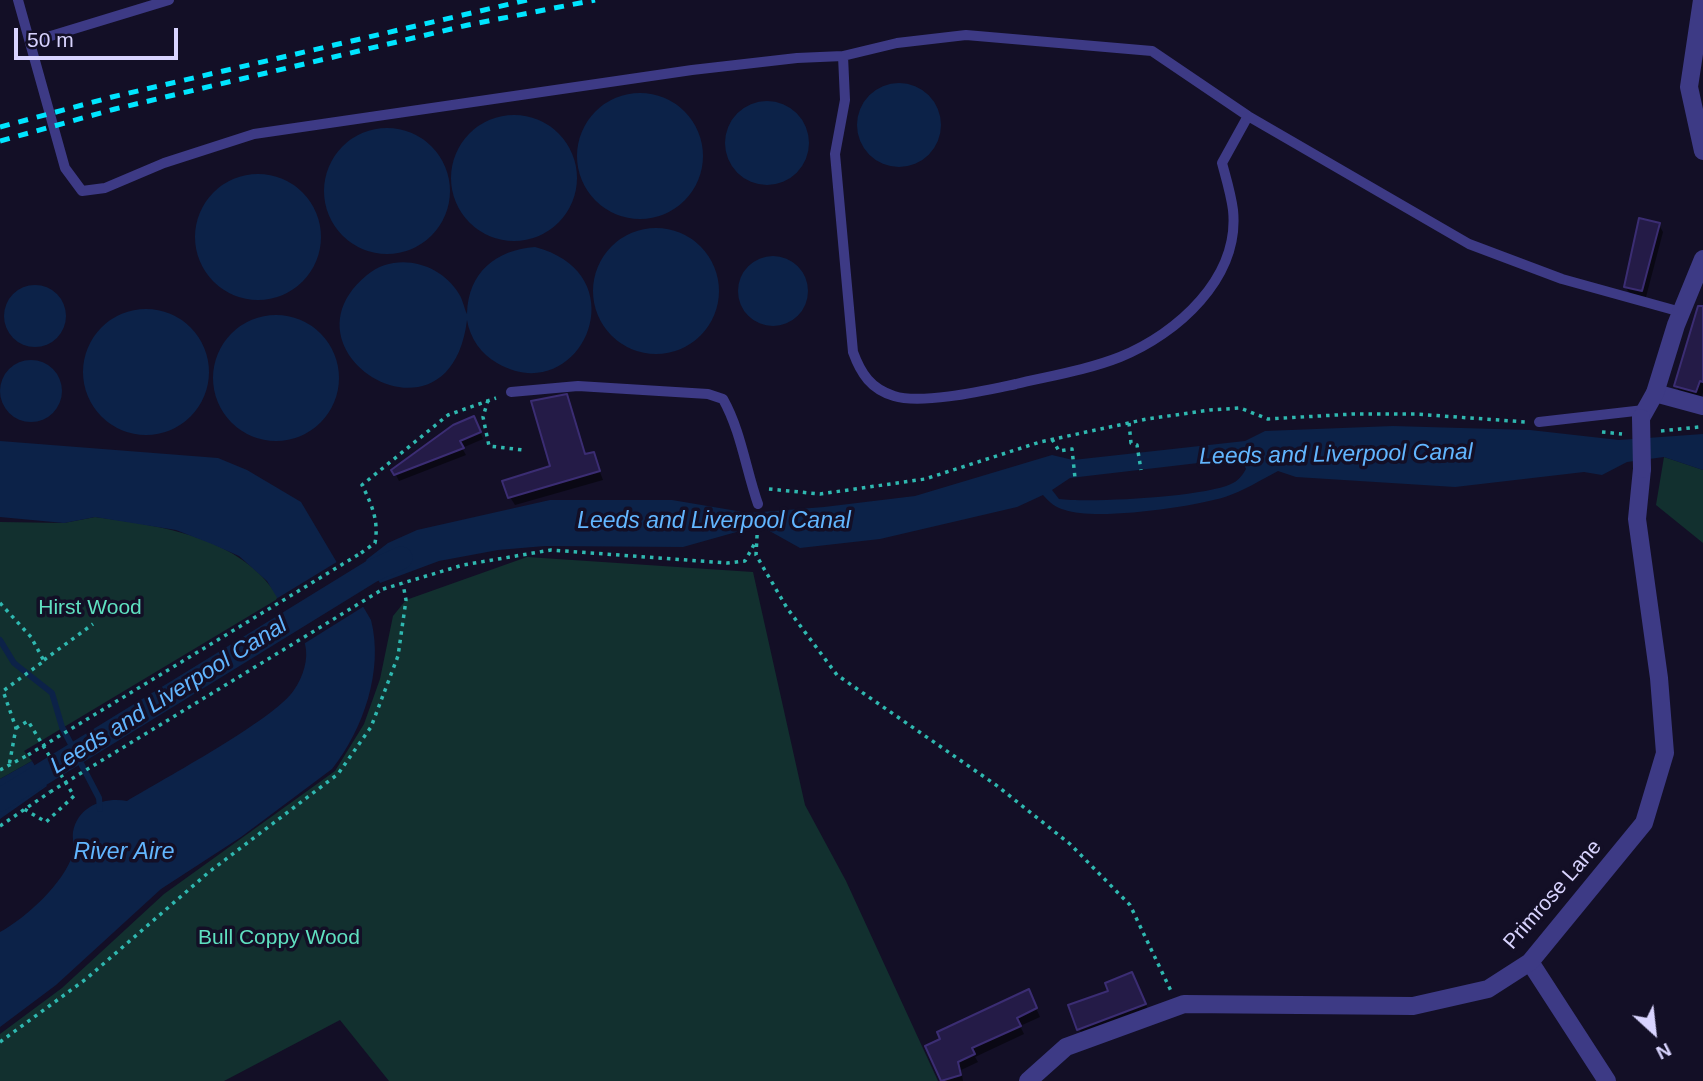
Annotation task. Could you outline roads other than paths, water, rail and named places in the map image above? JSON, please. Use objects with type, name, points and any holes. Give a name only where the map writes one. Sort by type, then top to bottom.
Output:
[{"type":"street","points":[[1702,0],[1689,87],[1703,151]]},
{"type":"street","points":[[1643,414],[1655,393],[1681,312],[1703,259]]},
{"type":"street","points":[[1655,393],[1703,406]]},
{"type":"street","name":"Primrose Lane","points":[[1028,1081],[1066,1047],[1184,1003],[1413,1006],[1488,989],[1530,962],[1644,823],[1665,753],[1659,678],[1637,519],[1642,470],[1643,414]]},
{"type":"street","points":[[1530,962],[1607,1081]]},
{"type":"lane","points":[[19,0],[65,168],[82,191],[106,188],[164,163],[254,134],[692,70],[797,58],[843,56],[897,43],[966,35],[1152,51],[1248,116],[1469,244],[1562,279],[1681,312]]},
{"type":"lane","points":[[31,42],[169,0]]},
{"type":"lane","points":[[843,56],[845,100],[835,154],[853,352],[861,373],[872,386],[895,397],[979,392],[1056,374],[1119,357],[1165,333],[1201,301],[1220,270],[1229,244],[1233,211],[1222,163],[1248,116]]},
{"type":"lane","points":[[511,392],[578,386],[708,394],[723,399],[734,418],[743,461],[758,504]]},
{"type":"lane","points":[[1539,422],[1643,414]]},
{"type":"water","points":[[899,83],[915,86],[929,95],[938,109],[941,125],[938,141],[929,155],[915,164],[899,167],[883,164],[869,155],[860,141],[857,125],[860,109],[869,95],[883,86]]},
{"type":"water","points":[[640,93],[664,98],[684,112],[698,132],[703,156],[698,180],[684,200],[664,214],[640,219],[616,214],[596,200],[582,180],[577,156],[582,132],[596,112],[616,98]]},
{"type":"water","points":[[767,101],[783,104],[797,113],[806,127],[809,143],[806,159],[797,173],[783,182],[767,185],[751,182],[737,173],[728,159],[725,143],[728,127],[737,113],[751,104]]},
{"type":"water","points":[[514,115],[538,120],[558,134],[572,154],[577,178],[572,202],[558,222],[538,236],[514,241],[490,236],[470,222],[456,202],[451,178],[456,154],[470,134],[490,120]]},
{"type":"water","points":[[387,128],[411,133],[431,147],[445,167],[450,191],[445,215],[431,235],[411,249],[387,254],[363,249],[343,235],[329,215],[324,191],[329,167],[343,147],[363,133]]},
{"type":"water","points":[[258,174],[282,179],[302,193],[316,213],[321,237],[316,261],[302,281],[282,295],[258,300],[234,295],[214,281],[200,261],[195,237],[200,213],[214,193],[234,179]]},
{"type":"water","points":[[656,228],[680,233],[700,247],[714,267],[719,291],[714,315],[700,335],[680,349],[656,354],[632,349],[612,335],[598,315],[593,291],[598,267],[612,247],[632,233]]},
{"type":"water","points":[[535,247],[567,262],[586,284],[592,309],[587,334],[573,355],[553,369],[527,373],[497,363],[477,345],[467,320],[454,361],[431,383],[403,388],[375,379],[353,360],[341,334],[344,305],[367,275],[391,263],[404,262],[430,268],[451,283],[467,314],[473,286],[487,266],[508,253]]},
{"type":"water","points":[[773,256],[798,266],[808,291],[798,316],[773,326],[748,316],[738,291],[748,266]]},
{"type":"water","points":[[29,285],[41,285],[57,294],[64,304],[64,328],[57,338],[41,347],[29,347],[18,342],[9,333],[4,322],[4,310],[9,299],[18,290]]},
{"type":"water","points":[[146,309],[170,314],[190,328],[204,348],[209,372],[204,396],[190,416],[170,430],[146,435],[122,430],[102,416],[88,396],[83,372],[88,348],[102,328],[122,314]]},
{"type":"water","points":[[276,315],[300,320],[320,334],[334,354],[339,378],[334,402],[320,422],[300,436],[276,441],[252,436],[232,422],[218,402],[213,378],[218,354],[232,334],[252,320]]},
{"type":"water","points":[[25,360],[37,360],[53,369],[60,379],[60,403],[53,413],[37,422],[25,422],[14,417],[5,408],[0,397],[0,385],[5,374],[14,365]]},
{"type":"water","points":[[1393,426],[1530,430],[1619,440],[1703,434],[1703,470],[1664,457],[1627,462],[1602,475],[1584,472],[1455,487],[1296,477],[1278,471],[1225,497],[1190,505],[1121,513],[1079,513],[1059,508],[1043,495],[1017,507],[880,539],[800,548],[766,529],[747,529],[683,547],[545,546],[498,550],[439,561],[380,583],[366,560],[388,543],[417,530],[550,500],[672,500],[749,513],[824,507],[915,496],[1052,455],[1073,460],[1245,441],[1265,431]],"holes":[[[1241,458],[1246,469],[1240,478],[1231,484],[1173,496],[1074,500],[1059,499],[1052,490],[1070,478]]]},
{"type":"water","name":"River Aire","points":[[0,441],[218,458],[247,470],[301,502],[371,620],[375,659],[373,679],[361,718],[332,769],[241,837],[161,889],[56,985],[0,1027],[0,932],[32,909],[53,888],[73,854],[73,832],[80,816],[101,802],[127,801],[265,717],[294,690],[302,674],[306,656],[305,644],[267,581],[239,556],[176,530],[95,517],[64,523],[0,517]]},
{"type":"water","points":[[32,761],[47,786],[0,819],[0,779]]},
{"type":"waterway","name":"Leeds and Liverpool Canal","points":[[0,800],[372,571],[401,558]]},
{"type":"waterway","points":[[0,640],[14,663],[52,693],[62,727],[99,798],[100,809]]},
{"type":"railway","points":[[0,127],[112,97],[527,0]]},
{"type":"railway","points":[[0,141],[115,109],[468,25],[595,0]]},
{"type":"park label","name":"Hirst Wood","points":[[90,608]]},
{"type":"park label","name":"Bull Coppy Wood","points":[[279,938]]}]
